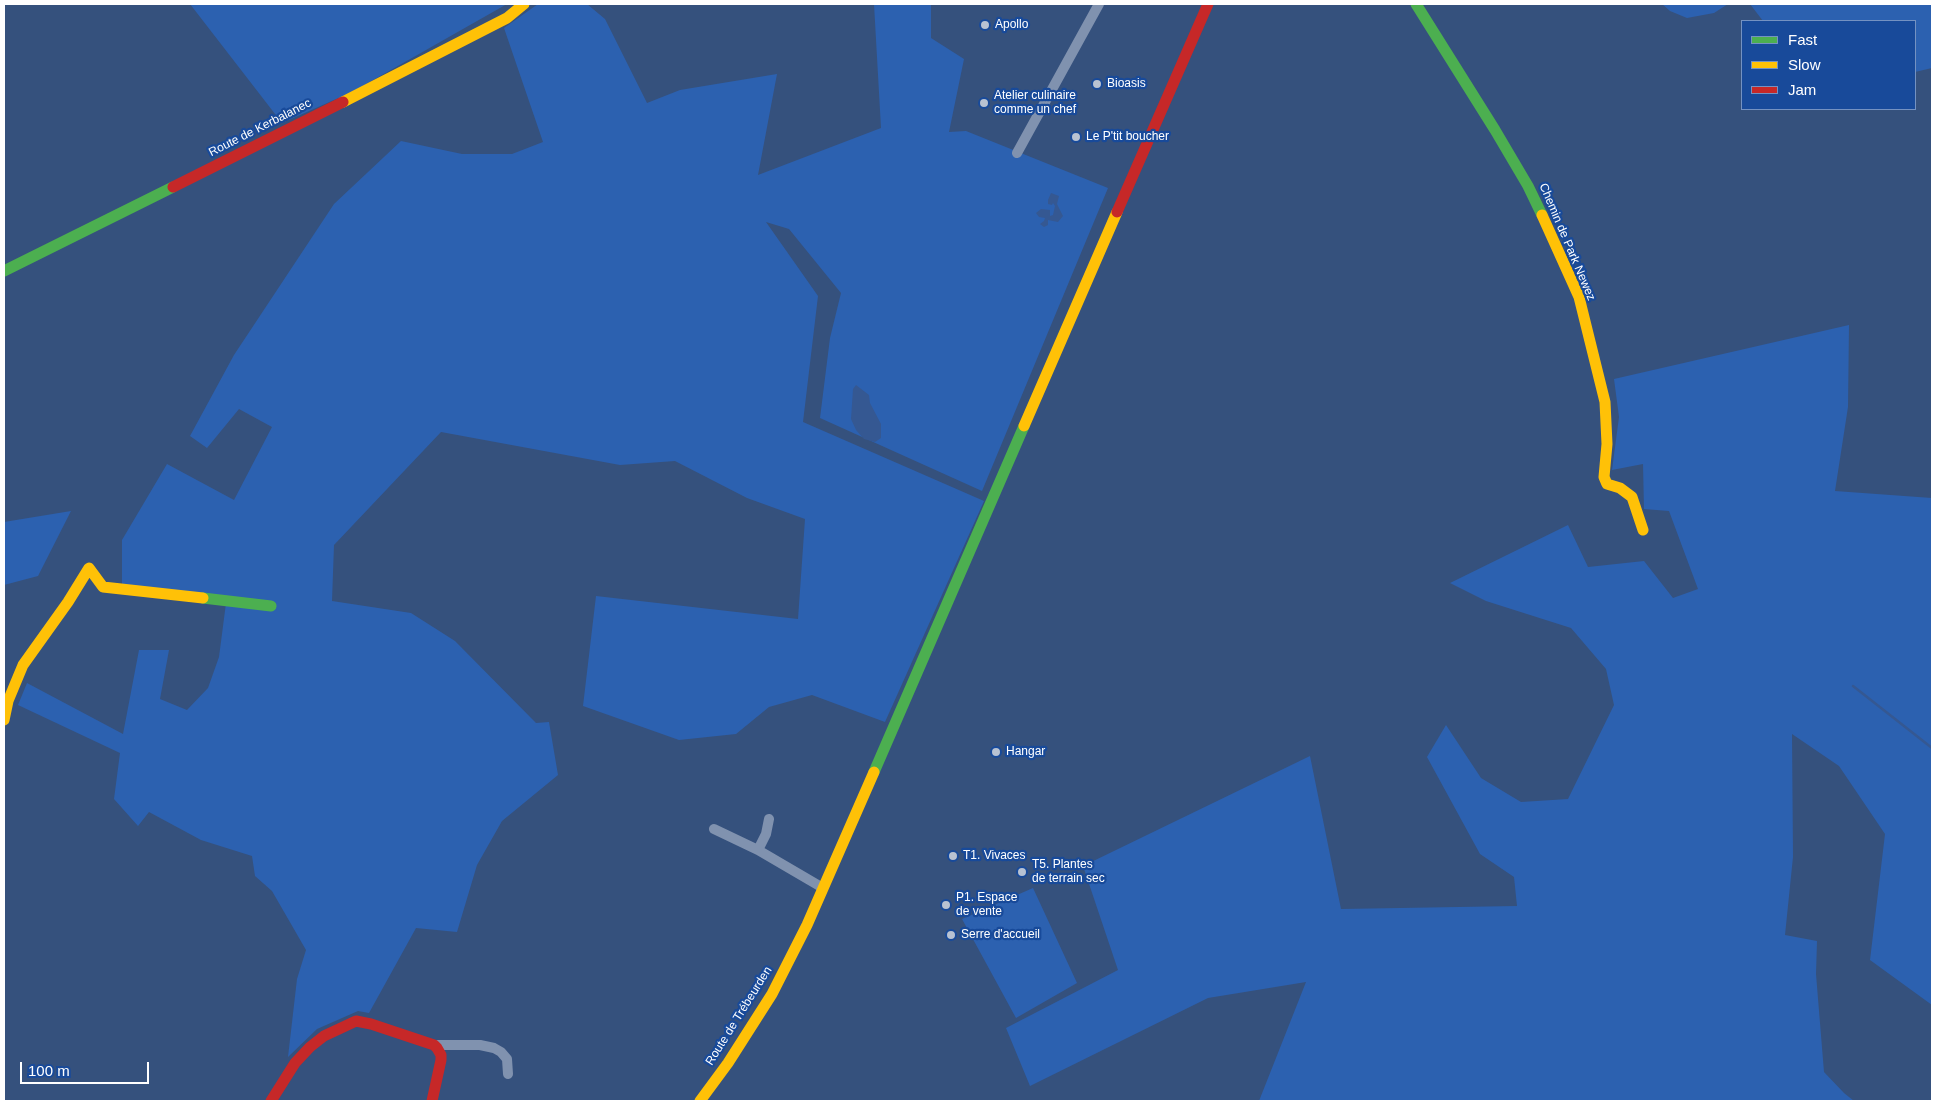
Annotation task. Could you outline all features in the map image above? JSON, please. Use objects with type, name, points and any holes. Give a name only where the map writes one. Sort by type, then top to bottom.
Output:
[{"type":"street","name":"Route de Kerbalanec","points":[[4,271],[278,135],[507,18],[524,4]]},
{"type":"street","points":[[1017,153],[1099,4]]},
{"type":"street","name":"Route de Trébeurden","points":[[700,1101],[772,994],[807,925],[1208,4]]},
{"type":"street","name":"Chemin de Park Newez","points":[[1416,4],[1496,130],[1528,186],[1579,297],[1605,402],[1607,444],[1604,477],[1606,484],[1620,488],[1632,497],[1643,530]]},
{"type":"street","points":[[4,720],[8,701],[23,665],[89,568],[103,587],[271,606]]},
{"type":"street","points":[[758,850],[766,834],[769,819]]},
{"type":"street","points":[[714,829],[758,850],[823,888]]},
{"type":"street","points":[[271,1101],[295,1063],[310,1047],[324,1036],[352,1022],[370,1024],[434,1045],[480,1045],[494,1048],[502,1052],[507,1059],[508,1074]]},
{"type":"street","points":[[432,1101],[441,1060],[439,1051],[434,1045]]},
{"type":"shaded area","points":[[190,4],[507,4],[352,92],[282,123]]},
{"type":"shaded area","points":[[538,4],[587,4],[605,19],[647,103],[680,90],[777,74],[758,175],[881,128],[874,4],[931,4],[931,38],[964,59],[949,132],[966,131],[1108,188],[982,491],[820,418],[830,338],[841,293],[789,229],[766,222],[818,296],[803,422],[984,501],[885,722],[812,695],[769,707],[736,734],[679,740],[583,706],[596,596],[798,619],[805,519],[747,498],[675,461],[620,465],[441,432],[334,545],[332,601],[411,613],[455,641],[536,723],[549,722],[558,775],[502,821],[477,865],[457,932],[416,928],[369,1013],[358,1011],[317,1029],[288,1057],[297,979],[306,950],[272,891],[255,876],[252,856],[201,840],[149,812],[138,826],[114,799],[120,753],[18,705],[27,683],[123,734],[139,650],[169,650],[160,699],[187,710],[208,688],[219,657],[226,603],[122,590],[122,540],[167,464],[234,500],[272,427],[239,409],[207,448],[190,436],[234,355],[334,204],[401,141],[462,154],[512,154],[543,142],[504,28]]},
{"type":"shaded area","points":[[1662,4],[1728,4],[1714,13],[1687,18],[1670,11]]},
{"type":"shaded area","points":[[1750,4],[1932,4],[1932,68],[1916,72],[1916,20],[1762,20]]},
{"type":"shaded area","points":[[1051,193],[1059,196],[1057,204],[1063,216],[1058,222],[1048,220],[1048,225],[1044,227],[1040,224],[1045,218],[1039,217],[1036,213],[1041,209],[1050,210],[1050,216],[1053,215],[1055,206],[1053,203],[1052,205],[1048,204]]},
{"type":"shaded area","points":[[1849,325],[1848,407],[1835,491],[1932,498],[1932,1005],[1870,960],[1885,834],[1839,766],[1792,734],[1793,857],[1785,935],[1817,941],[1816,974],[1824,1072],[1854,1101],[1259,1101],[1306,982],[1208,998],[1030,1086],[1006,1028],[1118,970],[1083,866],[1310,756],[1341,909],[1517,906],[1514,877],[1480,854],[1427,757],[1446,725],[1481,778],[1521,802],[1568,799],[1614,705],[1606,669],[1571,628],[1486,601],[1450,583],[1568,525],[1588,567],[1644,561],[1673,598],[1698,589],[1669,511],[1644,509],[1643,464],[1612,470],[1619,417],[1614,379]]},
{"type":"shaded area","points":[[856,385],[869,395],[870,403],[881,424],[881,438],[875,442],[864,439],[856,430],[851,419],[853,389]]},
{"type":"shaded area","points":[[71,511],[38,576],[4,585],[4,522]]},
{"type":"shaded area","points":[[1033,888],[1077,983],[1016,1018],[962,919]]},
{"type":"waterway","points":[[1853,686],[1932,748]]},
{"type":"traffic: fast","points":[[1416,4],[1495,130],[1528,186],[1542,215]]},
{"type":"traffic: fast","points":[[4,271],[173,187]]},
{"type":"traffic: fast","points":[[874,772],[1024,426]]},
{"type":"traffic: fast","points":[[203,598],[271,606]]},
{"type":"traffic: slow","points":[[343,102],[507,18],[524,4]]},
{"type":"traffic: slow","points":[[1024,426],[1117,212]]},
{"type":"traffic: slow","points":[[1542,215],[1579,297],[1605,402],[1607,444],[1604,477],[1607,484],[1620,488],[1632,497],[1643,530]]},
{"type":"traffic: slow","points":[[4,720],[8,701],[23,665],[68,602],[89,568],[103,587],[203,598]]},
{"type":"traffic: slow","points":[[700,1101],[728,1063],[772,994],[807,925],[874,772]]},
{"type":"traffic: jam","points":[[1117,212],[1208,4]]},
{"type":"traffic: jam","points":[[173,187],[343,102]]},
{"type":"traffic: jam","points":[[271,1101],[295,1063],[310,1047],[324,1036],[356,1021],[371,1024],[434,1045],[437,1048],[441,1055],[441,1060],[432,1101]]},
{"type":"place","name":"Apollo","points":[[985,25]]},
{"type":"place","name":"Bioasis","points":[[1097,84]]},
{"type":"place","name":"Atelier culinaire comme un chef","points":[[984,103]]},
{"type":"place","name":"Le P'tit boucher","points":[[1076,137]]},
{"type":"place","name":"Hangar","points":[[996,752]]},
{"type":"place","name":"T1. Vivaces","points":[[953,856]]},
{"type":"place","name":"T5. Plantes de terrain sec","points":[[1022,872]]},
{"type":"place","name":"P1. Espace de vente","points":[[946,905]]},
{"type":"place","name":"Serre d'accueil","points":[[951,935]]}]
